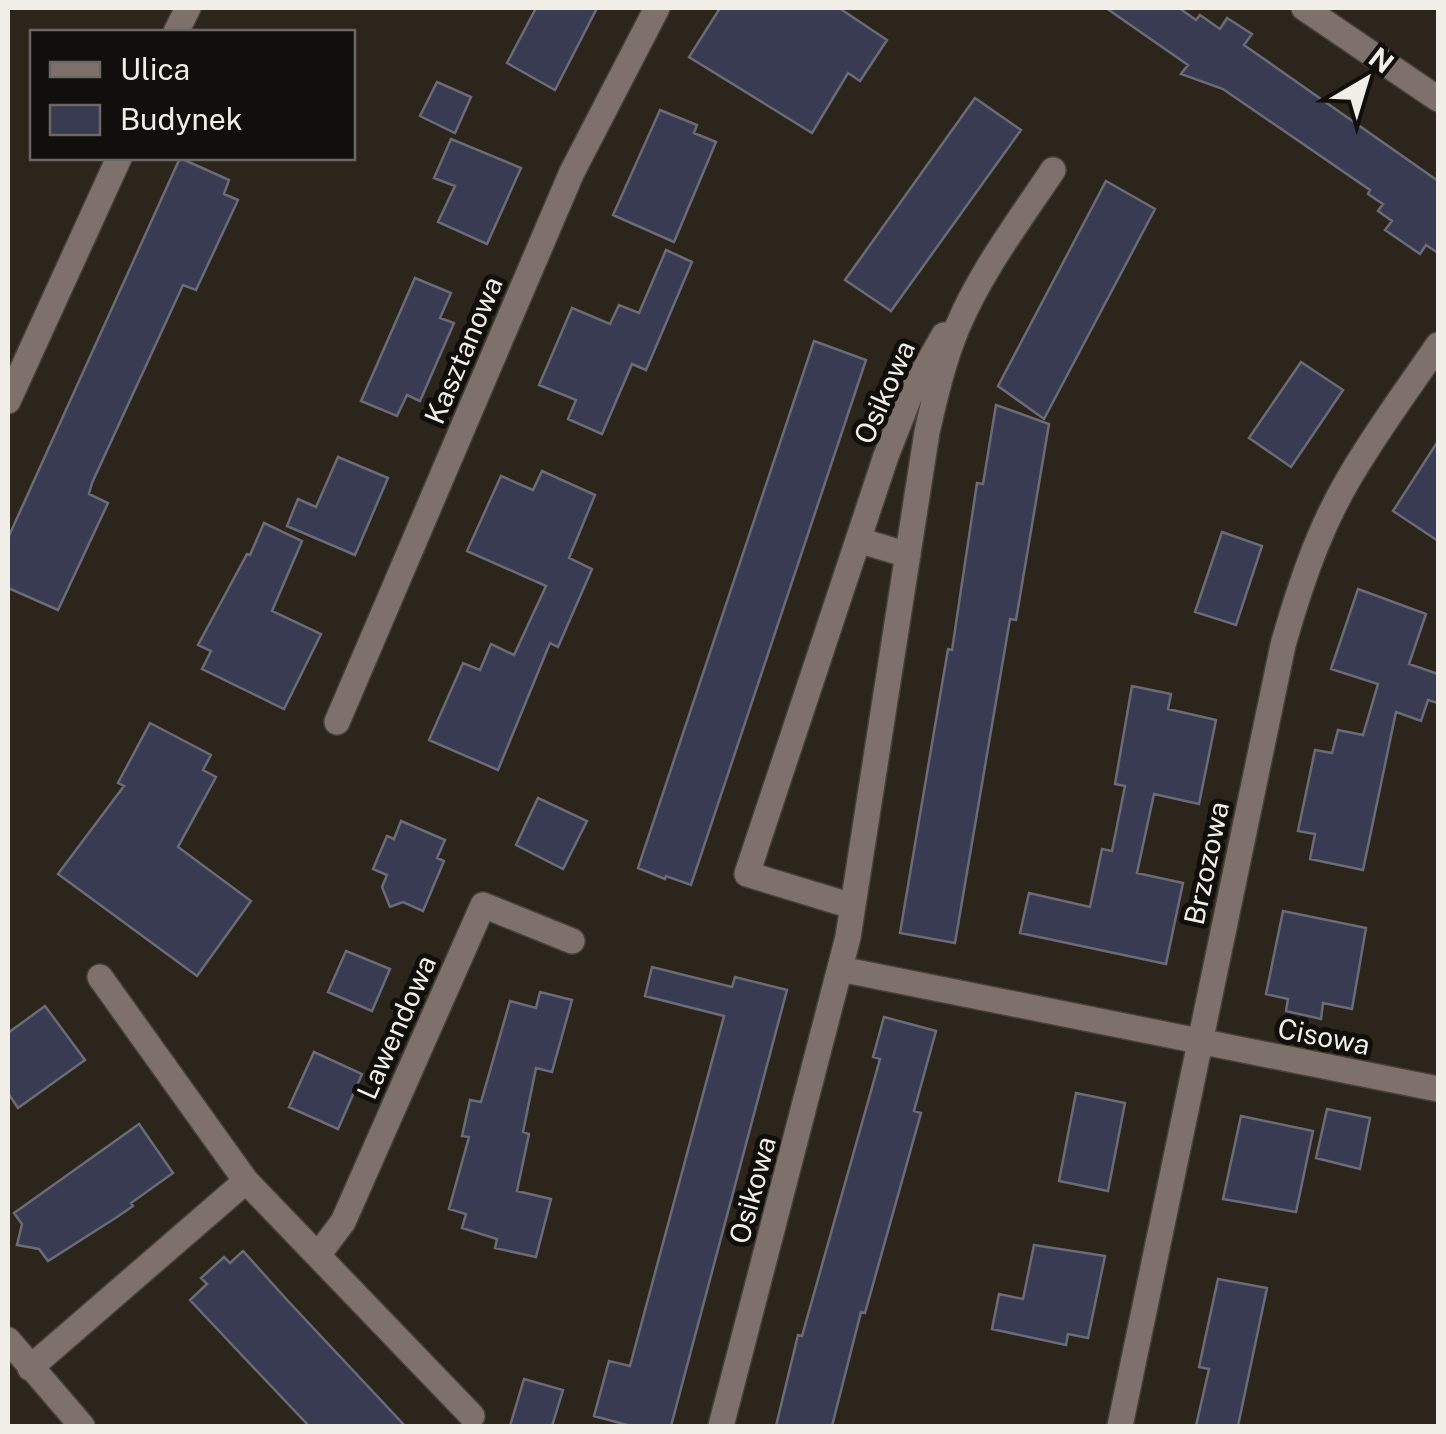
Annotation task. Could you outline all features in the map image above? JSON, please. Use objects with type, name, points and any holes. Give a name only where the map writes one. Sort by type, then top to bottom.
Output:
[{"type":"street","name":"Kasztanowa","points":[[337,722],[572,172],[657,8]]},
{"type":"street","points":[[1304,8],[1438,99]]},
{"type":"street","points":[[8,401],[118,160]]},
{"type":"street","name":"Osikowa","points":[[852,906],[747,874],[910,394],[1053,170]]},
{"type":"street","name":"Osikowa","points":[[721,1426],[840,969],[938,387],[957,329],[982,277]]},
{"type":"street","name":"Brzozowa","points":[[1120,1426],[1295,603],[1324,526],[1346,482],[1438,344]]},
{"type":"street","points":[[858,540],[908,555]]},
{"type":"street","name":"Lawendowa","points":[[318,1255],[343,1222],[483,906],[572,941]]},
{"type":"street","points":[[840,969],[1199,1043]]},
{"type":"street","points":[[100,977],[246,1181],[472,1416]]},
{"type":"street","name":"Cisowa","points":[[1199,1043],[1438,1089]]},
{"type":"street","points":[[30,1368],[246,1181]]},
{"type":"street","points":[[8,1340],[82,1426]]},
{"type":"building","points":[[536,8],[597,8],[555,90],[507,63]]},
{"type":"building","points":[[720,8],[839,8],[887,40],[860,81],[848,73],[812,133],[689,57]]},
{"type":"building","points":[[1106,8],[1179,8],[1196,20],[1200,15],[1220,29],[1227,18],[1252,34],[1244,45],[1438,181],[1438,253],[1426,245],[1420,254],[1385,230],[1392,221],[1378,211],[1383,204],[1368,194],[1370,190],[1223,89],[1181,74],[1188,65]]},
{"type":"building","points":[[437,82],[471,97],[455,133],[420,116]]},
{"type":"building","points":[[975,98],[1021,130],[891,311],[845,280]]},
{"type":"building","points":[[660,110],[697,125],[694,133],[716,142],[674,242],[613,215]]},
{"type":"building","points":[[451,139],[521,168],[487,244],[438,222],[455,186],[434,178]]},
{"type":"building","points":[[179,160],[229,180],[224,194],[238,200],[196,290],[183,285],[92,483],[89,494],[108,503],[58,610],[8,588],[8,538]]},
{"type":"building","points":[[1106,181],[1155,209],[1044,419],[998,386]]},
{"type":"building","points":[[666,250],[692,262],[646,370],[632,364],[602,434],[568,419],[576,400],[539,385],[572,308],[610,324],[619,305],[639,313]]},
{"type":"building","points":[[415,278],[451,293],[440,318],[454,323],[420,401],[407,395],[397,416],[361,401]]},
{"type":"building","points":[[814,341],[866,360],[691,885],[666,876],[665,879],[638,868]]},
{"type":"building","points":[[1301,362],[1343,390],[1291,467],[1249,438]]},
{"type":"building","points":[[996,405],[1049,424],[1016,620],[1010,619],[955,943],[900,933],[948,649],[952,650],[977,483],[983,484]]},
{"type":"building","points":[[1438,441],[1438,541],[1393,511]]},
{"type":"building","points":[[338,457],[388,478],[355,555],[287,526],[298,499],[316,507]]},
{"type":"building","points":[[542,471],[595,495],[569,558],[592,569],[558,647],[550,643],[498,770],[429,740],[463,663],[480,670],[491,644],[514,655],[546,586],[467,551],[501,476],[533,490]]},
{"type":"building","points":[[264,523],[302,541],[272,611],[321,634],[284,709],[202,669],[211,651],[198,645]]},
{"type":"building","points":[[1222,532],[1262,546],[1236,625],[1195,612]]},
{"type":"building","points":[[1358,589],[1426,614],[1409,664],[1438,674],[1438,703],[1428,700],[1421,721],[1396,712],[1363,870],[1310,859],[1315,834],[1298,831],[1315,750],[1332,753],[1338,730],[1363,735],[1378,684],[1331,669]]},
{"type":"building","points":[[1132,686],[1171,694],[1168,709],[1216,720],[1199,804],[1154,794],[1137,873],[1183,883],[1166,964],[1020,933],[1029,893],[1090,907],[1102,849],[1112,851],[1125,786],[1115,784]]},
{"type":"building","points":[[150,723],[211,755],[203,770],[216,777],[178,847],[251,901],[197,976],[58,874],[124,786],[118,783]]},
{"type":"building","points":[[538,798],[587,821],[563,869],[516,845]]},
{"type":"building","points":[[401,821],[445,840],[437,858],[444,861],[423,911],[403,902],[390,907],[382,887],[387,875],[373,869],[387,836],[394,839]]},
{"type":"building","points":[[1283,911],[1366,928],[1352,1009],[1323,1003],[1321,1019],[1286,1011],[1288,999],[1266,994]]},
{"type":"building","points":[[346,951],[390,969],[372,1011],[328,992]]},
{"type":"building","points":[[652,967],[732,987],[735,977],[787,990],[671,1426],[631,1426],[594,1416],[609,1361],[630,1366],[724,1016],[645,996]]},
{"type":"building","points":[[540,992],[572,1000],[552,1072],[536,1068],[523,1132],[529,1134],[517,1191],[551,1199],[536,1257],[495,1248],[497,1239],[462,1228],[466,1214],[449,1209],[469,1137],[462,1136],[470,1100],[481,1102],[510,1001],[536,1008]]},
{"type":"building","points":[[45,1006],[85,1060],[18,1108],[8,1093],[8,1033]]},
{"type":"building","points":[[884,1017],[936,1031],[914,1111],[921,1113],[865,1313],[861,1312],[832,1426],[776,1426],[798,1335],[802,1336],[880,1059],[873,1057]]},
{"type":"building","points":[[314,1052],[362,1074],[338,1129],[289,1107]]},
{"type":"building","points":[[1076,1093],[1125,1103],[1108,1191],[1059,1181]]},
{"type":"building","points":[[1327,1109],[1370,1118],[1360,1169],[1316,1158]]},
{"type":"building","points":[[1241,1116],[1313,1131],[1296,1212],[1223,1199]]},
{"type":"building","points":[[139,1124],[173,1173],[131,1203],[133,1206],[48,1261],[39,1249],[17,1245],[22,1224],[14,1213]]},
{"type":"building","points":[[1034,1245],[1105,1256],[1088,1338],[1068,1334],[1066,1345],[992,1329],[999,1294],[1023,1299]]},
{"type":"building","points":[[243,1251],[405,1426],[309,1426],[190,1300],[207,1284],[201,1278],[224,1257],[230,1263]]},
{"type":"building","points":[[1218,1279],[1267,1288],[1238,1426],[1196,1426],[1209,1369],[1199,1367]]},
{"type":"building","points":[[524,1379],[563,1390],[552,1426],[510,1426]]}]
